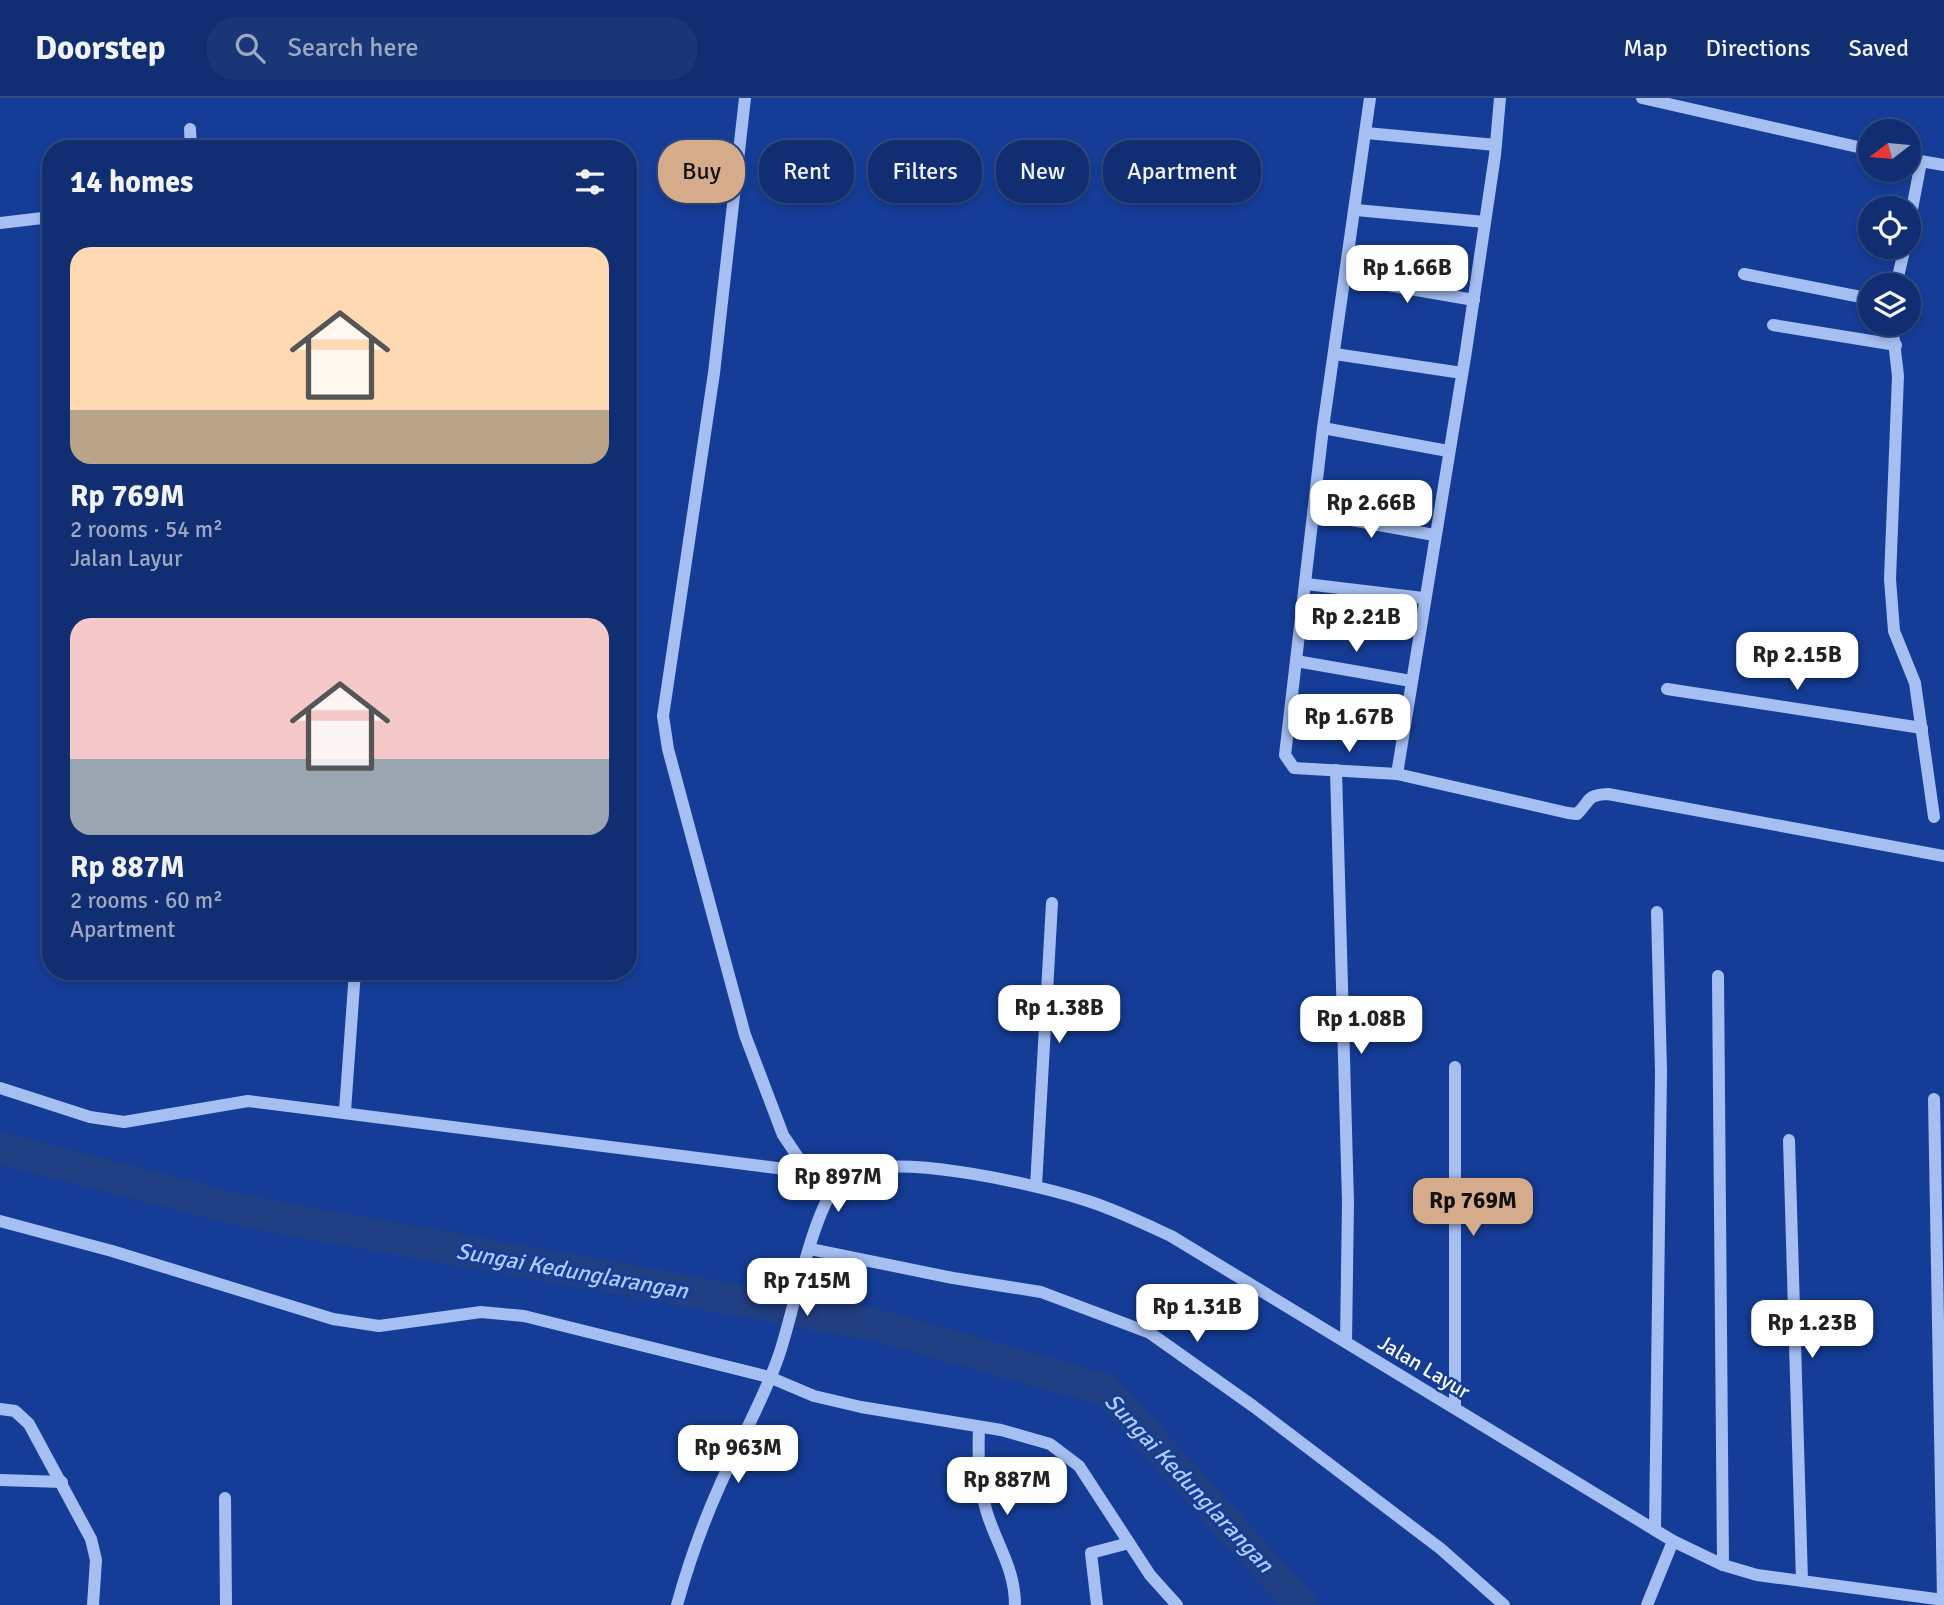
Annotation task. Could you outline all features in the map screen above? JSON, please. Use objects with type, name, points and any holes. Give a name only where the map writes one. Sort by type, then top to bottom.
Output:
[{"type":"street","points":[[745,98],[715,373],[663,716],[668,749],[745,1035],[783,1135],[808,1172]]},
{"type":"street","points":[[1370,98],[1347,278],[1323,428],[1285,755],[1288,762],[1294,768],[1397,774],[1577,814],[1586,799],[1608,794],[1944,856]]},
{"type":"street","points":[[1397,774],[1423,598],[1474,300],[1500,98]]},
{"type":"street","points":[[1642,98],[1858,147]]},
{"type":"street","points":[[190,129],[191,140]]},
{"type":"street","points":[[1366,133],[1496,145]]},
{"type":"street","points":[[1922,161],[1944,165]]},
{"type":"street","points":[[1356,210],[1485,222]]},
{"type":"street","points":[[0,223],[42,218]]},
{"type":"street","points":[[1744,274],[1858,296]]},
{"type":"street","points":[[1347,278],[1474,300]]},
{"type":"street","points":[[1773,325],[1896,345]]},
{"type":"street","points":[[1894,336],[1898,376],[1890,579],[1894,631],[1916,682],[1934,817]]},
{"type":"street","points":[[1335,354],[1462,373]]},
{"type":"street","points":[[1323,428],[1448,451]]},
{"type":"street","points":[[1313,513],[1434,534]]},
{"type":"street","points":[[1306,584],[1423,598]]},
{"type":"street","points":[[1297,661],[1411,681]]},
{"type":"street","points":[[1667,689],[1922,728]]},
{"type":"street","points":[[1336,770],[1348,1202],[1346,1342]]},
{"type":"street","points":[[1036,1186],[1052,903]]},
{"type":"street","points":[[1656,1530],[1661,1071],[1657,912]]},
{"type":"street","points":[[1718,976],[1723,1565]]},
{"type":"street","points":[[345,1111],[354,980]]},
{"type":"street","points":[[1455,1067],[1455,1408]]},
{"type":"street","points":[[0,1088],[90,1117],[124,1122],[248,1101],[345,1111],[808,1172],[840,1180],[823,1204],[778,1357],[718,1489],[677,1605]]},
{"type":"street","points":[[1934,1099],[1944,1600]]},
{"type":"street","points":[[1789,1140],[1802,1581]]},
{"type":"street","name":"Jalan Layur","points":[[840,1180],[852,1172],[883,1166],[912,1166],[1036,1186],[1089,1201],[1171,1236],[1673,1541],[1723,1565],[1756,1575],[1944,1600]]},
{"type":"street","points":[[0,1221],[112,1251],[333,1319],[380,1326],[481,1312],[524,1316],[769,1377],[814,1396],[861,1408],[979,1427],[1050,1444],[1079,1466],[1150,1575],[1177,1605]]},
{"type":"street","points":[[810,1250],[1041,1292],[1150,1334],[1254,1406],[1422,1534],[1504,1605]]},
{"type":"street","points":[[0,1409],[15,1411],[29,1424],[91,1539],[96,1560],[93,1605]]},
{"type":"street","points":[[979,1427],[977,1468],[982,1494],[987,1515],[1010,1565],[1015,1605]]},
{"type":"street","points":[[0,1480],[62,1482]]},
{"type":"street","points":[[225,1498],[226,1605]]},
{"type":"street","points":[[1647,1605],[1673,1541]]},
{"type":"street","points":[[1097,1605],[1091,1553],[1129,1543]]},
{"type":"waterway","name":"Sungai Kedunglarangan","points":[[0,1148],[248,1212],[876,1325],[1106,1390],[1301,1605]]}]
